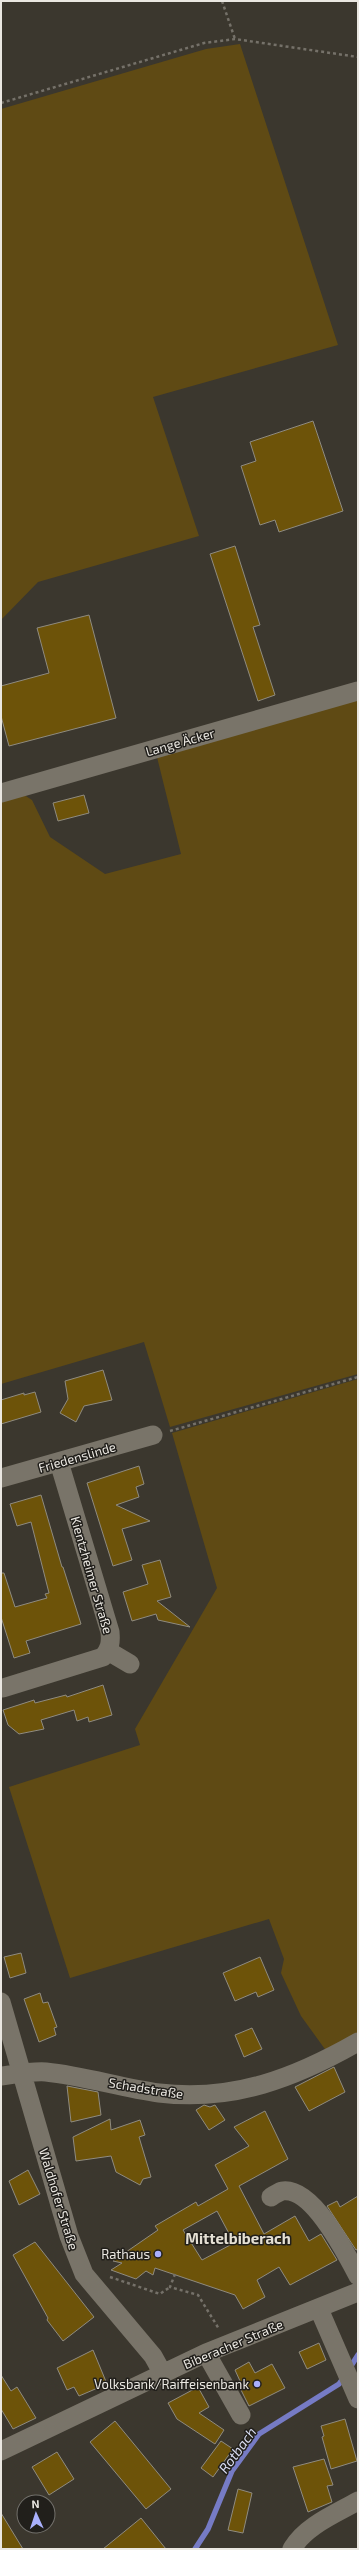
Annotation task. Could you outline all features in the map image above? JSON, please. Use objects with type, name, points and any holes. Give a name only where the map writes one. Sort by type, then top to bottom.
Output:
[{"type":"street","name":"Lange Äcker","points":[[1,793],[358,691]]},
{"type":"street","name":"Friedenslinde","points":[[1,1478],[153,1435]]},
{"type":"street","name":"Kientzheimer Straße","points":[[3,1688],[103,1657],[108,1650],[110,1632],[59,1462]]},
{"type":"street","points":[[108,1650],[130,1664]]},
{"type":"street","name":"Waldhofer Straße","points":[[1,2002],[69,2236],[84,2274],[152,2356],[163,2374]]},
{"type":"street","name":"Schadstraße","points":[[1,2076],[45,2072],[159,2093],[193,2096],[232,2092],[276,2082],[314,2065],[358,2042]]},
{"type":"street","points":[[271,2197],[282,2191],[296,2193],[306,2198],[335,2234],[358,2276]]},
{"type":"street","name":"Biberacher Straße","points":[[1,2451],[213,2351],[358,2292]]},
{"type":"street","points":[[319,2309],[355,2393]]},
{"type":"street","points":[[213,2351],[241,2415]]},
{"type":"street","points":[[292,2549],[298,2538],[323,2521],[358,2502]]},
{"type":"path","points":[[222,1],[235,39]]},
{"type":"path","points":[[1,103],[204,43],[235,39],[358,57]]},
{"type":"path","points":[[153,1435],[358,1377]]},
{"type":"path","points":[[119,2280],[160,2294],[170,2287],[175,2274]]},
{"type":"path","points":[[170,2287],[198,2295],[220,2331],[213,2334],[213,2351]]},
{"type":"shaded area","points":[[240,44],[338,345],[153,397],[199,536],[38,582],[1,620],[1,109],[206,49]]},
{"type":"shaded area","points":[[358,696],[358,1374],[170,1427],[144,1342],[1,1384],[1,798],[21,793],[32,800],[50,837],[105,874],[181,854],[156,753]]},
{"type":"shaded area","points":[[358,1379],[358,2036],[327,2052],[301,2016],[281,1973],[284,1959],[269,1919],[70,1978],[9,1787],[140,1745],[135,1729],[217,1588],[172,1433]]},
{"type":"building","points":[[313,421],[343,511],[279,532],[275,520],[260,525],[241,466],[256,461],[250,442]]},
{"type":"building","points":[[235,546],[260,625],[253,627],[275,695],[258,701],[210,554]]},
{"type":"building","points":[[89,615],[116,718],[9,746],[1,716],[1,686],[49,673],[37,628]]},
{"type":"building","points":[[84,795],[89,813],[58,821],[53,803]]},
{"type":"building","points":[[103,1370],[112,1400],[84,1406],[76,1422],[60,1413],[68,1399],[65,1381]]},
{"type":"building","points":[[35,1392],[41,1412],[1,1424],[1,1400],[24,1393],[24,1395]]},
{"type":"building","points":[[139,1466],[144,1484],[136,1487],[139,1497],[116,1505],[150,1521],[122,1529],[132,1560],[113,1566],[87,1483]]},
{"type":"building","points":[[41,1495],[62,1567],[81,1624],[26,1641],[30,1653],[14,1658],[1,1617],[1,1573],[4,1573],[15,1607],[47,1598],[45,1594],[49,1593],[31,1522],[17,1526],[10,1504]]},
{"type":"building","points":[[160,1560],[171,1597],[157,1601],[190,1627],[158,1620],[156,1614],[132,1621],[123,1592],[148,1584],[142,1565]]},
{"type":"building","points":[[103,1685],[112,1715],[89,1722],[88,1717],[77,1721],[74,1710],[41,1720],[44,1729],[19,1734],[8,1725],[3,1710],[34,1700],[35,1703],[66,1695],[67,1697]]},
{"type":"building","points":[[21,1953],[26,1973],[10,1978],[4,1957]]},
{"type":"building","points":[[260,1957],[274,1990],[258,1997],[256,1992],[235,2001],[223,1973]]},
{"type":"building","points":[[40,1993],[43,2003],[48,2002],[57,2027],[54,2028],[56,2035],[39,2042],[24,1999]]},
{"type":"building","points":[[252,2028],[262,2049],[244,2057],[235,2035]]},
{"type":"building","points":[[334,2067],[345,2092],[309,2111],[295,2087]]},
{"type":"building","points":[[67,2086],[98,2092],[101,2115],[71,2122]]},
{"type":"building","points":[[204,2105],[210,2107],[215,2105],[225,2120],[209,2130],[196,2110]]},
{"type":"building","points":[[265,2111],[288,2159],[239,2186],[264,2234],[295,2216],[309,2241],[321,2234],[337,2260],[290,2285],[279,2267],[257,2280],[265,2297],[243,2309],[235,2295],[155,2268],[153,2275],[146,2271],[136,2279],[111,2270],[122,2263],[113,2261],[158,2230],[155,2226],[196,2202],[198,2206],[228,2189],[215,2165],[249,2146],[234,2127]],"holes":[[[217,2211],[234,2243],[202,2260],[183,2230]]]},
{"type":"building","points":[[110,2119],[111,2130],[140,2120],[145,2135],[139,2137],[151,2177],[143,2179],[140,2185],[116,2172],[111,2156],[76,2161],[73,2137]]},
{"type":"building","points":[[28,2170],[40,2194],[19,2205],[9,2181]]},
{"type":"building","points":[[358,2196],[358,2249],[356,2250],[327,2206],[337,2201],[340,2207]]},
{"type":"building","points":[[35,2242],[94,2317],[63,2341],[47,2320],[48,2318],[13,2255]]},
{"type":"building","points":[[319,2343],[326,2360],[307,2369],[299,2352]]},
{"type":"building","points":[[93,2350],[107,2384],[79,2396],[74,2387],[67,2390],[57,2368]]},
{"type":"building","points":[[249,2362],[255,2373],[272,2364],[285,2388],[249,2406],[237,2382],[240,2381],[235,2370]]},
{"type":"building","points":[[1,2375],[11,2391],[17,2387],[36,2418],[13,2429],[1,2409]]},
{"type":"building","points":[[198,2387],[209,2407],[199,2413],[224,2430],[215,2444],[177,2419],[168,2403]]},
{"type":"building","points":[[345,2419],[357,2461],[331,2469],[322,2437],[324,2436],[321,2426]]},
{"type":"building","points":[[115,2421],[171,2489],[146,2509],[90,2442]]},
{"type":"building","points":[[221,2441],[233,2449],[213,2477],[201,2468]]},
{"type":"building","points":[[57,2452],[74,2479],[48,2494],[32,2467]]},
{"type":"building","points":[[324,2459],[333,2485],[327,2486],[332,2502],[308,2512],[293,2467]]},
{"type":"building","points":[[238,2489],[252,2493],[243,2533],[228,2530]]},
{"type":"building","points":[[1,2513],[23,2549],[1,2549]]},
{"type":"building","points":[[141,2518],[166,2549],[103,2549]]},
{"type":"waterway","name":"Rotbach","points":[[349,2369],[358,2355]]},
{"type":"waterway","name":"Rotbach","points":[[195,2549],[208,2529],[232,2471],[259,2434],[339,2384],[344,2377]]},
{"type":"place","name":"Rathaus","points":[[158,2254]]},
{"type":"place","name":"Volksbank/Raiffeisenbank","points":[[257,2384]]},
{"type":"district","name":"Mittelbiberach","points":[[238,2238]]}]
